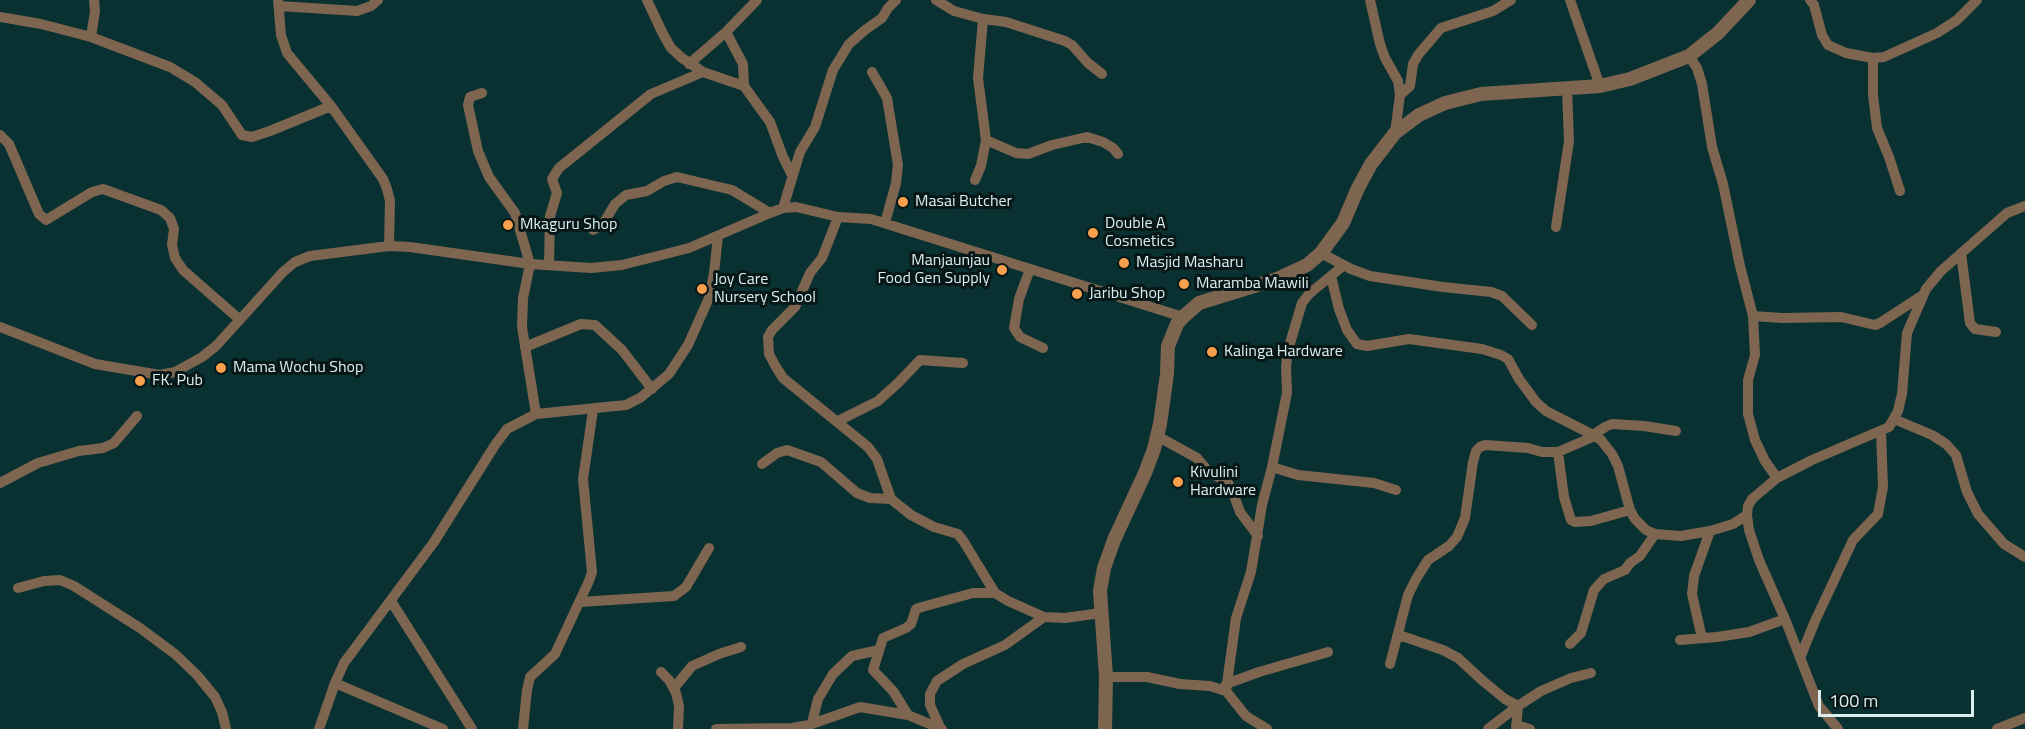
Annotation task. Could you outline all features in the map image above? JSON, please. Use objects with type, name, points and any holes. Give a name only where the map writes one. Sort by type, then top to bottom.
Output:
[{"type":"street","points":[[91,37],[95,11],[93,0]]},
{"type":"street","points":[[378,0],[371,6],[357,11],[279,3],[281,35],[287,53],[331,106],[387,189],[390,201],[389,246]]},
{"type":"street","points":[[647,0],[671,48],[689,64],[703,72],[744,86],[771,122],[783,158],[792,175]]},
{"type":"street","points":[[689,64],[726,32],[757,0]]},
{"type":"street","points":[[783,208],[800,152],[815,127],[833,70],[849,44],[882,18],[892,2],[896,0]]},
{"type":"street","points":[[936,0],[954,11],[983,19],[1006,22],[1065,41],[1102,74]]},
{"type":"street","points":[[1370,0],[1380,44],[1398,81],[1400,95],[1395,134]]},
{"type":"street","points":[[1400,95],[1410,86],[1413,64],[1418,55],[1441,28],[1494,11],[1511,0]]},
{"type":"street","points":[[1570,0],[1600,86]]},
{"type":"street","points":[[1105,729],[1106,677],[1100,591],[1104,568],[1114,540],[1145,473],[1157,436],[1167,374],[1168,346],[1177,324],[1183,317],[1199,303],[1277,279],[1307,265],[1321,253],[1343,223],[1371,164],[1395,134],[1419,115],[1445,103],[1481,94],[1600,86],[1630,79],[1689,56],[1718,33],[1749,0]]},
{"type":"street","points":[[1810,0],[1818,14],[1822,35],[1828,45],[1845,53],[1874,58],[1884,57],[1937,33],[1957,20],[1977,0]]},
{"type":"street","points":[[1818,14],[1824,0]]},
{"type":"street","points":[[0,17],[41,24],[91,37],[170,67],[195,82],[222,105],[242,135],[252,137],[331,106]]},
{"type":"street","points":[[975,180],[981,166],[986,140],[978,78],[983,19]]},
{"type":"street","points":[[726,32],[743,63],[744,86]]},
{"type":"street","points":[[1689,56],[1697,68],[1702,84],[1712,147],[1753,316],[1755,355],[1748,380],[1748,414],[1755,440],[1765,461],[1777,478]]},
{"type":"street","points":[[1874,58],[1873,95],[1877,128],[1900,191]]},
{"type":"street","points":[[549,265],[550,216],[558,193],[552,179],[559,168],[651,94],[703,72]]},
{"type":"street","points":[[872,72],[887,99],[898,165],[896,183],[885,223]]},
{"type":"street","points":[[1556,227],[1569,141],[1567,89]]},
{"type":"street","points":[[482,93],[468,100],[477,151],[489,177],[516,213],[530,264],[523,298],[522,327],[536,414]]},
{"type":"street","points":[[0,135],[9,144],[39,214],[46,220],[92,192],[103,189],[161,210],[170,218],[174,229],[172,245],[175,258],[183,270],[239,319]]},
{"type":"street","points":[[986,140],[1016,153],[1028,154],[1052,145],[1087,137],[1103,142],[1118,154]]},
{"type":"street","points":[[593,230],[603,224],[615,204],[626,195],[647,190],[672,178],[732,190],[770,213]]},
{"type":"street","points":[[1838,729],[1819,706],[1759,560],[1749,530],[1747,514],[1752,499],[1777,478],[1889,426],[1899,411],[1907,333],[1924,294],[1941,271],[1961,253],[2007,213],[2025,206]]},
{"type":"street","points":[[0,327],[96,364],[160,375],[175,372],[202,357],[283,272],[295,262],[310,256],[389,246],[530,264],[591,268],[622,265],[689,248],[783,208],[796,207],[838,217],[871,219],[1183,317]]},
{"type":"street","points":[[838,217],[822,258],[810,273],[795,307],[768,337],[769,354],[783,378],[873,452],[891,499],[934,527],[957,534],[994,593]]},
{"type":"street","points":[[319,729],[344,663],[434,542],[495,444],[507,429],[536,414],[626,405],[669,375],[681,359],[709,298],[718,236]]},
{"type":"street","points":[[1321,253],[1343,266],[1370,276],[1491,292],[1502,296],[1532,325]]},
{"type":"street","points":[[1961,253],[1970,323],[1975,329],[1996,332]]},
{"type":"street","points":[[1268,729],[1245,716],[1226,688],[1236,618],[1251,572],[1262,505],[1287,393],[1288,350],[1298,313],[1302,303],[1310,294],[1343,266]]},
{"type":"street","points":[[1030,268],[1019,299],[1014,328],[1020,338],[1043,348]]},
{"type":"street","points":[[1331,276],[1347,330],[1357,344],[1367,346],[1409,339],[1482,349],[1508,359],[1536,402],[1546,411],[1594,436],[1612,454],[1618,466],[1630,510],[1640,525],[1655,534],[1681,536],[1710,531],[1733,524],[1747,514]]},
{"type":"street","points":[[1753,316],[1840,317],[1875,325],[1924,294]]},
{"type":"street","points":[[525,346],[581,324],[595,325],[622,350],[652,389]]},
{"type":"street","points":[[838,422],[878,401],[920,360],[963,363]]},
{"type":"street","points":[[523,729],[530,677],[555,654],[592,572],[583,479],[593,410]]},
{"type":"street","points":[[0,483],[38,463],[79,451],[103,448],[114,443],[137,416]]},
{"type":"street","points":[[1894,419],[1932,435],[1946,444],[1956,455],[1967,492],[1978,514],[2004,544],[2025,557]]},
{"type":"street","points":[[1390,664],[1408,595],[1416,579],[1428,560],[1449,546],[1457,537],[1465,518],[1473,462],[1480,447],[1485,445],[1558,452],[1594,436],[1612,424],[1676,431]]},
{"type":"street","points":[[1800,658],[1853,540],[1878,514],[1883,487],[1881,431]]},
{"type":"street","points":[[1157,436],[1197,458],[1208,471],[1228,483],[1240,512],[1258,536]]},
{"type":"street","points":[[762,464],[777,453],[787,450],[821,462],[856,493],[870,498],[891,499]]},
{"type":"street","points":[[1558,452],[1563,497],[1571,520],[1591,521],[1630,510]]},
{"type":"street","points":[[1272,467],[1298,475],[1374,483],[1396,490]]},
{"type":"street","points":[[1702,638],[1692,594],[1694,576],[1710,531]]},
{"type":"street","points":[[1570,644],[1581,633],[1594,590],[1604,579],[1625,570],[1640,556],[1655,534]]},
{"type":"street","points":[[580,602],[674,596],[686,587],[709,548]]},
{"type":"street","points":[[18,588],[45,581],[60,580],[74,586],[140,628],[175,654],[197,675],[215,697],[226,729]]},
{"type":"street","points":[[908,715],[893,691],[873,670],[884,638],[906,628],[916,609],[973,593],[994,593],[1044,617],[1065,618],[1101,613]]},
{"type":"street","points":[[391,601],[472,729]]},
{"type":"street","points":[[941,728],[930,705],[930,694],[937,681],[963,664],[1005,645],[1044,617]]},
{"type":"street","points":[[1680,640],[1749,632],[1785,620]]},
{"type":"street","points":[[1399,636],[1443,650],[1458,658],[1505,699],[1518,706]]},
{"type":"street","points":[[674,688],[692,666],[741,647]]},
{"type":"street","points":[[809,726],[818,699],[833,674],[852,656],[879,650]]},
{"type":"street","points":[[1106,677],[1147,677],[1180,684],[1226,688],[1259,672],[1328,652]]},
{"type":"street","points":[[661,672],[674,688],[679,705],[678,729]]},
{"type":"street","points":[[1488,729],[1518,706],[1552,686],[1591,673]]},
{"type":"street","points":[[335,683],[443,729]]},
{"type":"street","points":[[1518,706],[1516,727],[1530,729]]},
{"type":"street","points":[[716,729],[809,726],[860,707],[908,715],[941,728]]},
{"type":"street","points":[[1997,729],[2025,718]]},
{"type":"place","name":"Masai Butcher","points":[[903,202]]},
{"type":"place","name":"Mkaguru Shop","points":[[508,225]]},
{"type":"place","name":"Double A Cosmetics","points":[[1093,233]]},
{"type":"place","name":"Masjid Masharu","points":[[1124,263]]},
{"type":"place","name":"Manjaunjau Food Gen Supply","points":[[1002,270]]},
{"type":"place","name":"Maramba Mawili","points":[[1184,284]]},
{"type":"place","name":"Joy Care Nursery School","points":[[702,289]]},
{"type":"place","name":"Jaribu Shop","points":[[1077,294]]},
{"type":"place","name":"Kalinga Hardware","points":[[1212,352]]},
{"type":"place","name":"Mama Wochu Shop","points":[[221,368]]},
{"type":"place","name":"FK. Pub","points":[[140,381]]},
{"type":"place","name":"Kivulini Hardware","points":[[1178,482]]}]
